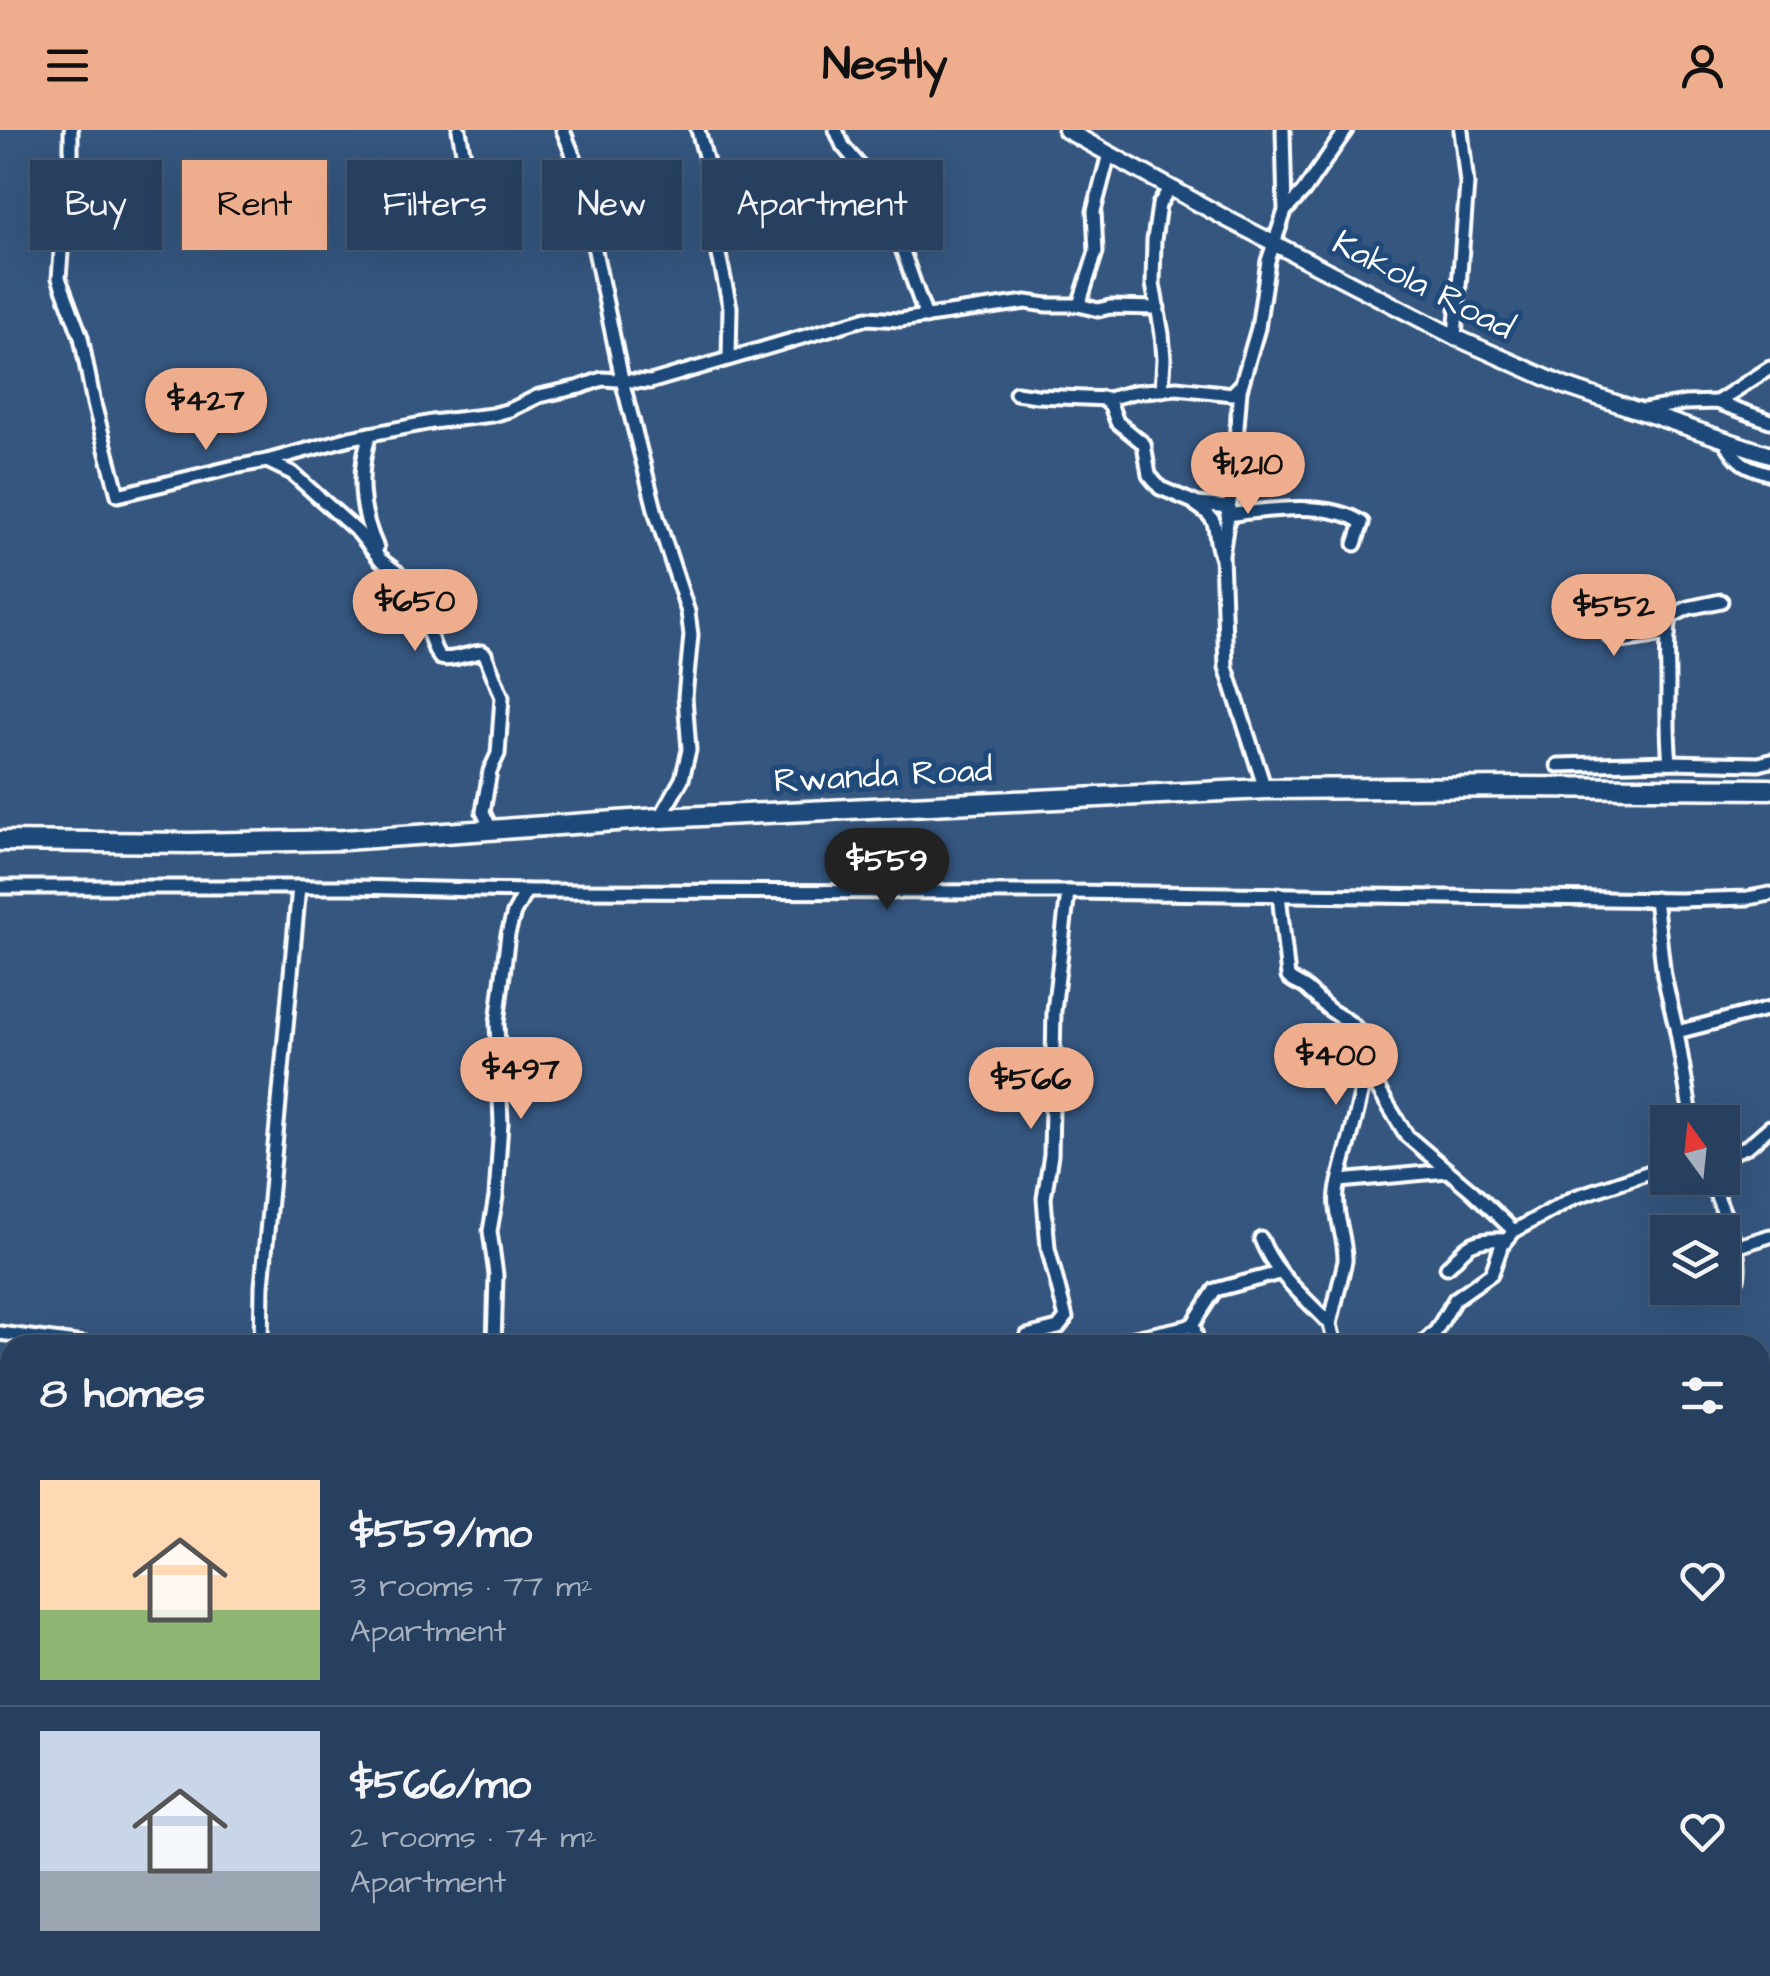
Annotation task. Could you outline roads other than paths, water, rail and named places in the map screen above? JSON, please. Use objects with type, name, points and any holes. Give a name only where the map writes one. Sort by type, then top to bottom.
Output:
[{"type":"highway","name":"Rwanda Road","points":[[0,841],[344,840],[660,818],[1265,789],[1770,789]]},
{"type":"main road","name":"Kakola Road","points":[[1066,130],[1455,337],[1565,386],[1770,455]]},
{"type":"street","points":[[71,130],[71,212],[55,232],[61,253],[60,278],[81,338],[116,493],[122,496],[370,434],[492,415],[539,396],[596,380],[650,382],[866,318],[884,321],[926,317],[1014,302],[1079,304],[1098,310],[1158,308]]},
{"type":"street","points":[[459,130],[465,160]]},
{"type":"street","points":[[563,130],[578,165],[622,378],[688,612],[689,750],[682,779],[660,818]]},
{"type":"street","points":[[698,130],[718,200],[714,231],[730,308],[728,358]]},
{"type":"street","points":[[836,130],[843,146],[896,215],[901,246],[926,317]]},
{"type":"street","points":[[1265,789],[1226,667],[1222,560],[1241,383],[1258,328],[1268,262],[1285,211],[1283,130]]},
{"type":"street","points":[[1285,211],[1346,130]]},
{"type":"street","points":[[1455,337],[1467,184],[1461,130]]},
{"type":"street","points":[[1079,304],[1096,252],[1094,211],[1109,154]]},
{"type":"street","points":[[1162,390],[1164,359],[1153,284],[1154,240],[1159,205],[1170,188]]},
{"type":"street","points":[[1717,402],[1770,368]]},
{"type":"street","points":[[1016,393],[1108,399],[1177,388],[1232,394],[1241,383]]},
{"type":"street","points":[[1102,398],[1111,406],[1117,422],[1144,444],[1145,462],[1160,488],[1202,506],[1228,511],[1302,508],[1349,516],[1361,522],[1355,544]]},
{"type":"street","points":[[1638,411],[1717,402],[1770,421]]},
{"type":"street","points":[[370,434],[362,468],[362,497],[368,530],[382,561]]},
{"type":"street","points":[[1724,439],[1745,466],[1770,474]]},
{"type":"street","points":[[266,461],[292,473],[397,572],[415,595],[438,656],[448,659],[484,652],[501,693],[498,754],[490,772],[483,812],[491,829]]},
{"type":"street","points":[[1193,502],[1215,520],[1215,541],[1222,560]]},
{"type":"street","points":[[1670,762],[1666,644],[1670,617],[1721,601]]},
{"type":"street","points":[[1604,615],[1610,636],[1619,640],[1668,634]]},
{"type":"street","points":[[1558,765],[1770,761]]},
{"type":"street","points":[[0,887],[1655,899],[1748,898],[1770,894]]},
{"type":"street","points":[[261,1335],[262,1286],[299,887]]},
{"type":"street","points":[[494,1335],[496,1275],[490,1231],[501,1123],[497,1024],[508,934],[526,890]]},
{"type":"street","points":[[1031,1335],[1058,1328],[1066,1318],[1048,1248],[1044,1198],[1051,1155],[1054,1011],[1068,892]]},
{"type":"street","points":[[1279,894],[1288,977],[1357,1029],[1363,1046],[1364,1066],[1337,1201],[1345,1260],[1330,1324],[1333,1335]]},
{"type":"street","points":[[1655,899],[1664,976],[1689,1105]]},
{"type":"street","points":[[1677,1032],[1770,1008]]},
{"type":"street","points":[[1364,1066],[1406,1136],[1472,1190],[1510,1236]]},
{"type":"street","points":[[1740,1149],[1770,1127]]},
{"type":"street","points":[[1340,1181],[1448,1172]]},
{"type":"street","points":[[1447,1267],[1475,1242],[1510,1236],[1575,1197],[1650,1172]]},
{"type":"street","points":[[1432,1335],[1455,1299],[1492,1273],[1510,1236]]},
{"type":"street","points":[[1740,1245],[1770,1236]]},
{"type":"street","points":[[1261,1239],[1279,1273],[1330,1324]]},
{"type":"street","points":[[1154,1335],[1192,1324],[1215,1290],[1279,1273]]},
{"type":"street","points":[[1192,1324],[1195,1335]]}]
